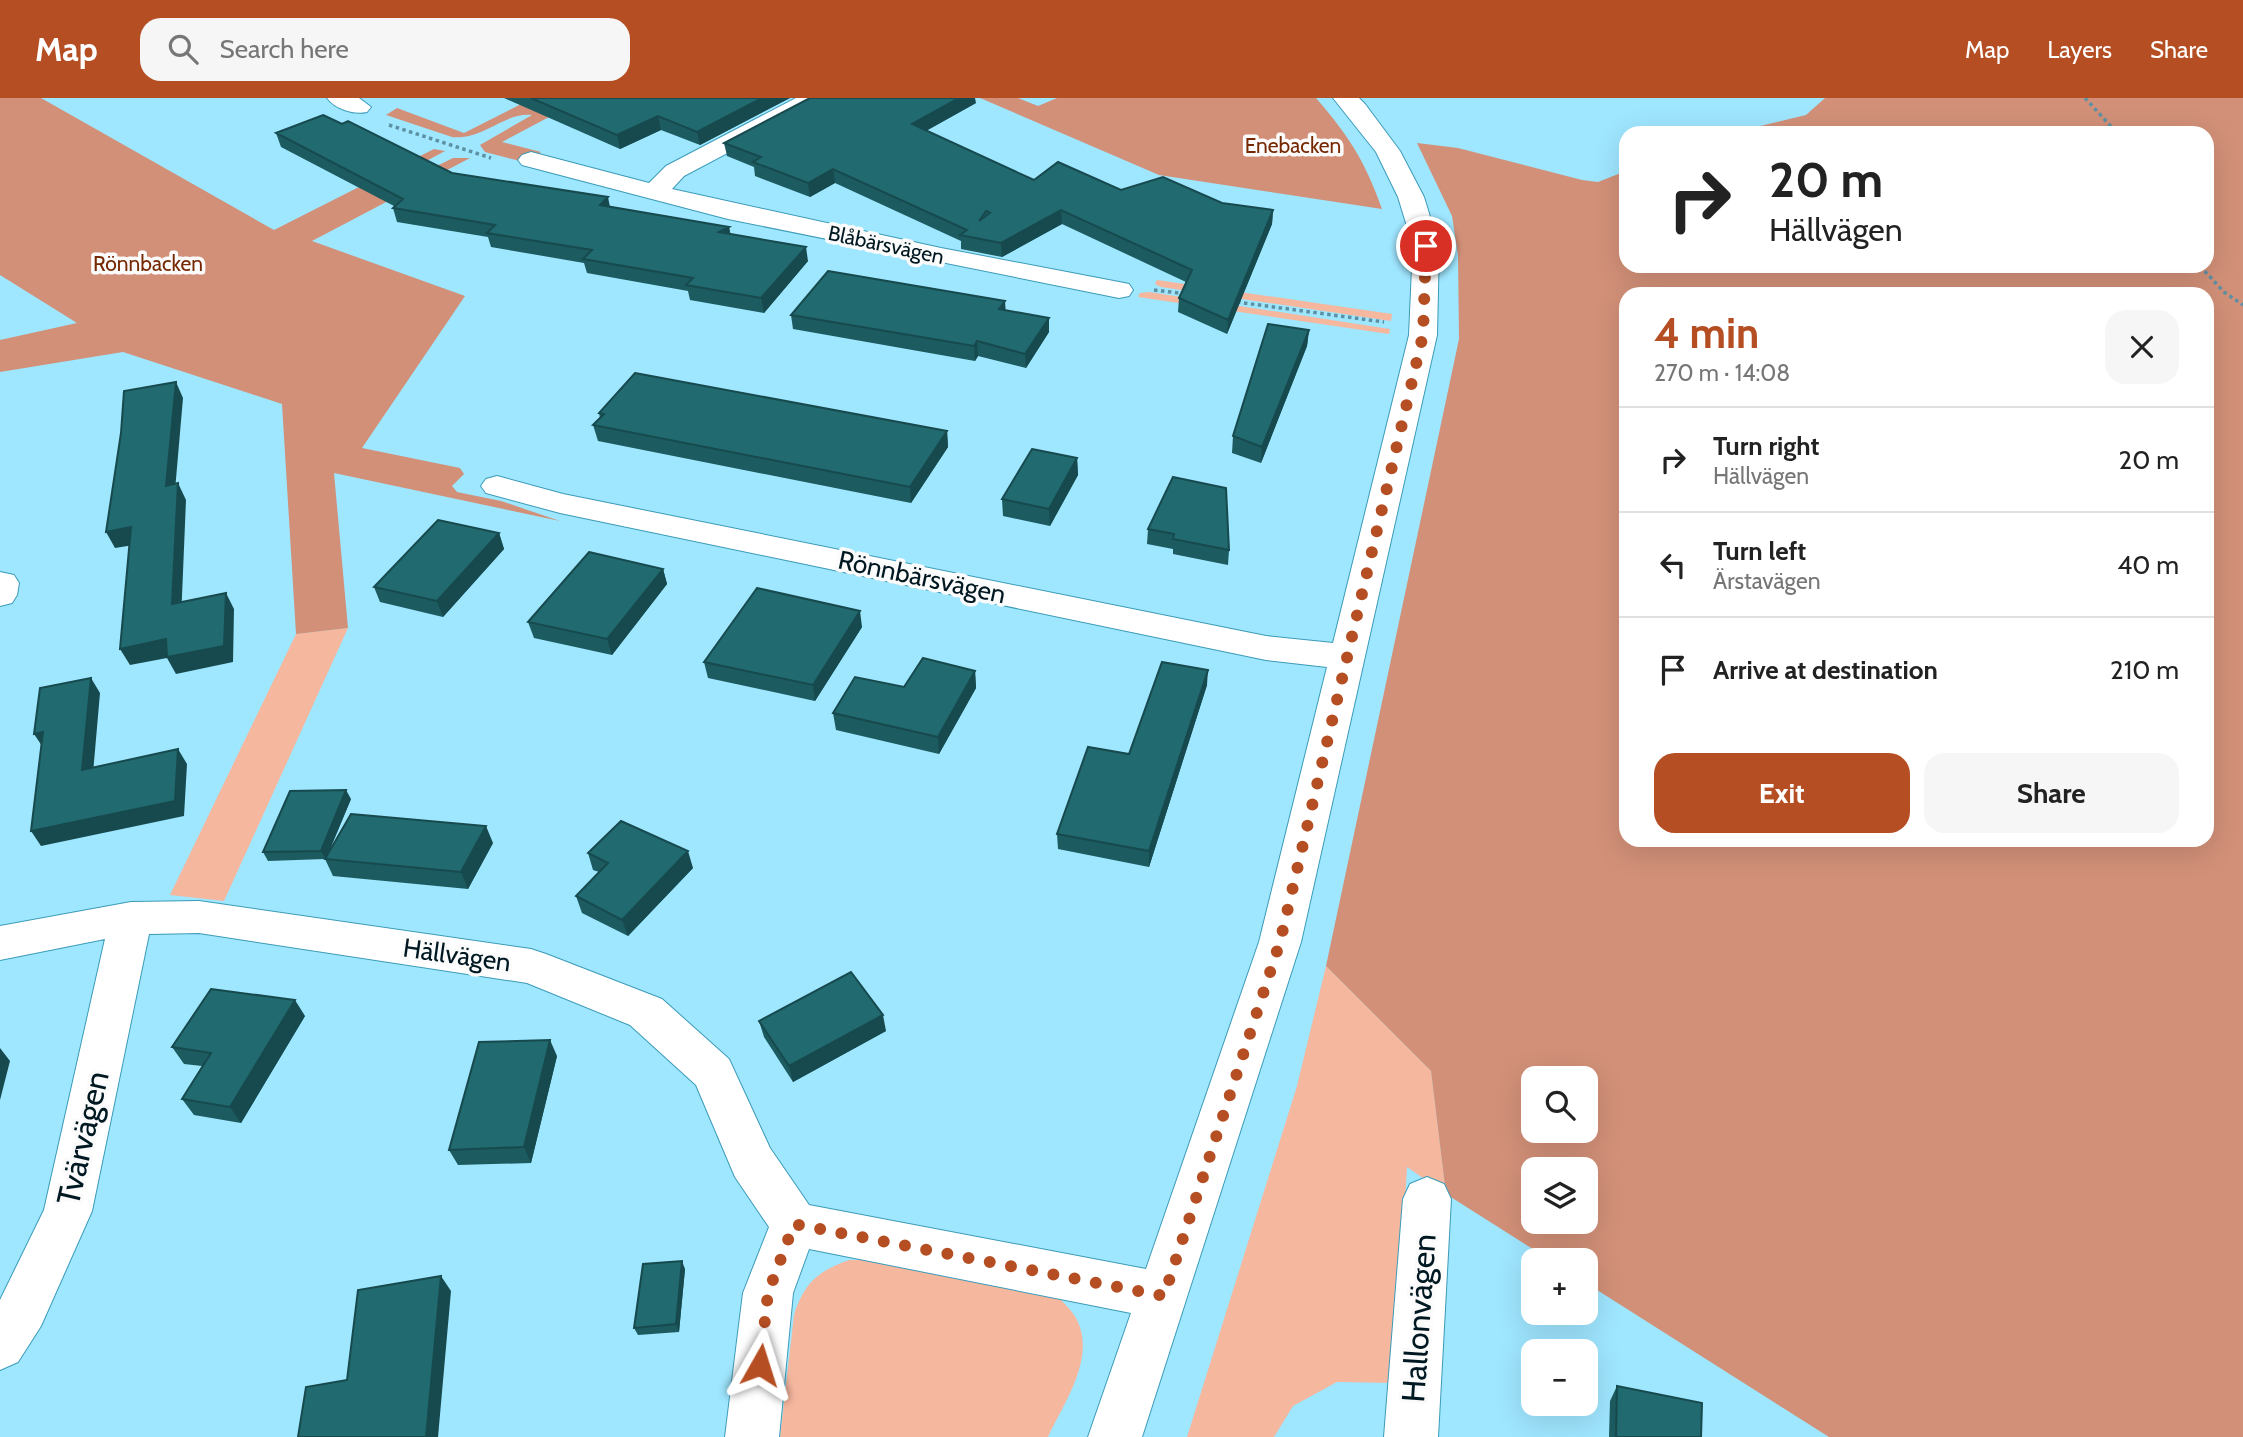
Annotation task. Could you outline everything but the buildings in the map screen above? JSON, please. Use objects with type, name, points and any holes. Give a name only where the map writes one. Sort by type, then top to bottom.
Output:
[{"type":"street","points":[[655,191],[674,171],[814,98]]},
{"type":"street","points":[[1115,1437],[1280,942],[1349,657],[1423,327],[1426,246],[1411,197],[1388,151],[1357,109],[1345,98]]},
{"type":"street","name":"Blåbärsvägen","points":[[531,160],[728,211],[1119,290]]},
{"type":"street","name":"Rönnbärsvägen","points":[[497,486],[560,503],[1266,648],[1349,657]]},
{"type":"street","name":"Hällvägen","points":[[0,943],[131,918],[199,917],[531,966],[646,1012],[713,1073],[752,1162],[794,1224]]},
{"type":"street","name":"Tvärvägen","points":[[0,1345],[23,1308],[68,1211],[131,918]]},
{"type":"street","name":"Hallonvägen","points":[[1410,1437],[1427,1199]]},
{"type":"street","points":[[752,1437],[768,1293],[794,1224],[1164,1296]]},
{"type":"path","points":[[2085,98],[2111,126]]},
{"type":"path","points":[[349,102],[381,122],[455,148],[519,165],[531,160]]},
{"type":"path","points":[[2206,273],[2224,292],[2243,305]]},
{"type":"path","points":[[1158,290],[1196,296]]},
{"type":"path","points":[[1234,302],[1423,327]]},
{"type":"shaded area","points":[[1157,280],[1392,314],[1391,321],[1161,287],[1155,284]]},
{"type":"shaded area","points":[[1149,292],[1390,329],[1389,334],[1138,297],[1140,293]]},
{"type":"shaded area","points":[[348,628],[224,901],[170,895],[296,634]]},
{"type":"shaded area","points":[[1326,966],[1431,1071],[1446,1194],[1407,1167],[1395,1383],[1337,1382],[1293,1406],[1274,1437],[1187,1437],[1297,1086]]},
{"type":"shaded area","points":[[849,1260],[868,1260],[1060,1299],[1077,1320],[1083,1350],[1076,1380],[1048,1437],[780,1437],[794,1315],[798,1304],[802,1294],[814,1280],[829,1269]]},
{"type":"green space","name":"Rönnbacken","points":[[0,98],[41,98],[274,230],[434,149],[445,151],[389,181],[396,186],[453,158],[470,158],[312,241],[465,296],[362,448],[460,468],[464,474],[452,486],[457,492],[501,501],[560,521],[334,473],[348,628],[296,634],[282,404],[123,352],[0,372],[0,340],[77,323],[0,275]]},
{"type":"green space","points":[[533,98],[585,98],[502,142],[541,152],[524,162],[485,152],[480,145],[532,115],[512,118],[474,134],[452,137],[386,115],[397,108],[464,133]]},
{"type":"green space","name":"Enebacken","points":[[980,98],[1018,98],[1038,106],[1057,98],[1316,98],[1355,150],[1382,209],[1159,175]]},
{"type":"green space","points":[[1825,98],[2243,98],[2243,1437],[1829,1437],[1598,1291],[1598,1248],[1531,1248],[1446,1194],[1431,1071],[1326,966],[1459,339],[1458,255],[1452,216],[1417,143],[1458,148],[1582,180],[1598,182],[1619,174],[1619,273],[2214,273],[2214,126],[1760,126],[1806,115]]},
{"type":"route","points":[[760,1365],[768,1293],[794,1224],[1164,1296],[1280,942],[1423,335],[1426,246]]}]
